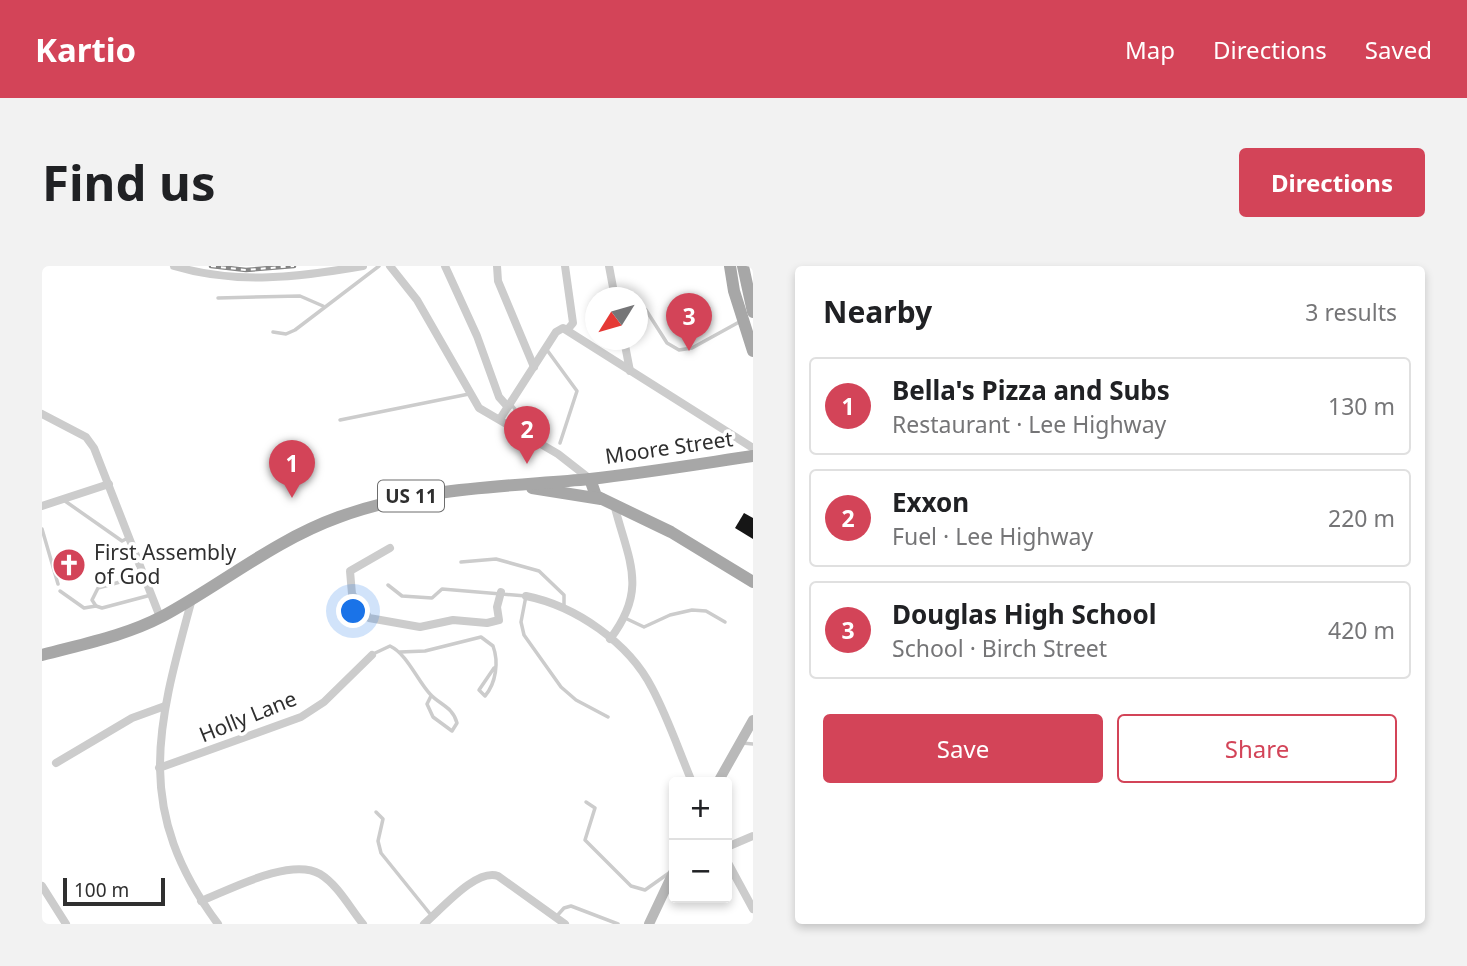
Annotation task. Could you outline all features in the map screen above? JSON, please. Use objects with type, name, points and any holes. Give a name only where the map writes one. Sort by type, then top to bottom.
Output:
[{"type":"main road","points":[[730,266],[748,316]]},
{"type":"main road","points":[[743,266],[753,351]]},
{"type":"main road","name":"Moore Street","points":[[590,479],[753,456]]},
{"type":"main road","points":[[606,477],[614,504]]},
{"type":"main road","points":[[590,479],[592,490],[601,499]]},
{"type":"main road","name":"US 11","points":[[42,655],[112,637],[160,617],[280,545],[347,514],[439,491],[590,479]]},
{"type":"main road","points":[[514,485],[601,499],[614,504],[671,532],[753,582]]},
{"type":"street","points":[[174,266],[208,274],[260,278],[363,266]]},
{"type":"street","points":[[390,266],[417,300],[469,394],[483,412],[518,429],[590,479]]},
{"type":"street","points":[[445,266],[477,336],[499,397],[509,405]]},
{"type":"street","points":[[497,266],[498,281],[534,367]]},
{"type":"street","points":[[500,419],[556,332],[568,329],[573,323],[565,266]]},
{"type":"street","points":[[609,266],[613,287]]},
{"type":"street","points":[[568,329],[753,448]]},
{"type":"street","points":[[626,350],[630,371]]},
{"type":"street","points":[[42,414],[91,442],[109,484],[126,539],[144,575],[160,617]]},
{"type":"street","points":[[42,506],[109,484]]},
{"type":"street","points":[[610,639],[625,618],[633,597],[633,572],[614,504]]},
{"type":"street","points":[[390,548],[350,571],[352,594],[361,612],[369,618],[420,627],[453,620],[489,623],[499,620],[497,607],[501,592]]},
{"type":"street","points":[[526,596],[564,607],[610,639],[634,663],[652,687],[690,777]]},
{"type":"street","points":[[192,599],[165,706],[159,768],[169,832],[183,869],[218,924]]},
{"type":"street","name":"Holly Lane","points":[[159,768],[276,728],[301,716],[324,702],[372,655]]},
{"type":"street","points":[[55,763],[132,718],[165,706]]},
{"type":"street","points":[[721,777],[753,720]]},
{"type":"street","points":[[732,845],[753,836]]},
{"type":"street","points":[[201,901],[276,873],[305,868],[330,881],[363,924]]},
{"type":"street","points":[[732,870],[753,909]]},
{"type":"street","points":[[424,924],[476,878],[488,874],[498,876],[565,924]]},
{"type":"street","points":[[649,924],[669,882]]},
{"type":"street","points":[[42,886],[66,924]]},
{"type":"lane","points":[[273,332],[286,334],[295,330],[323,306],[379,266]]},
{"type":"lane","points":[[218,298],[300,296],[323,306]]},
{"type":"lane","points":[[648,313],[667,343],[680,350],[692,348],[748,316]]},
{"type":"lane","points":[[545,348],[577,391],[560,443]]},
{"type":"lane","points":[[340,420],[469,394]]},
{"type":"lane","points":[[509,405],[515,409],[518,429]]},
{"type":"lane","points":[[63,498],[69,506],[126,539]]},
{"type":"lane","points":[[42,529],[58,584]]},
{"type":"lane","points":[[461,562],[496,559],[539,570],[564,595],[564,607]]},
{"type":"lane","points":[[96,606],[92,600],[98,588],[144,575]]},
{"type":"lane","points":[[388,584],[402,596],[434,598],[442,589],[526,596],[521,622],[524,635],[561,687],[576,700],[608,717]]},
{"type":"lane","points":[[60,591],[84,608],[102,608],[151,595]]},
{"type":"lane","points":[[625,618],[644,627],[682,611],[701,610],[725,622]]},
{"type":"lane","points":[[372,655],[386,646],[400,652],[425,651],[481,637],[493,646],[494,668],[493,685],[485,696],[481,695],[479,690],[494,668]]},
{"type":"lane","points":[[400,652],[431,696],[455,716],[457,723],[452,731],[429,713],[427,704],[431,696]]},
{"type":"lane","points":[[740,742],[753,744]]},
{"type":"lane","points":[[586,802],[595,808],[585,836],[586,843],[617,869],[631,886],[645,890],[669,874]]},
{"type":"lane","points":[[376,812],[383,819],[379,841],[381,853],[432,917]]},
{"type":"lane","points":[[555,918],[564,908],[571,906],[618,924]]},
{"type":"building","points":[[744,513],[753,518],[753,539],[735,528]]},
{"type":"railway","points":[[211,266],[246,270],[294,266]]},
{"type":"place","name":"Douglas High School","points":[[689,351]]},
{"type":"place","name":"Exxon","points":[[527,464]]},
{"type":"place","name":"Bella's Pizza and Subs","points":[[292,498]]},
{"type":"place","name":"First Assembly of God","points":[[69,565]]}]
